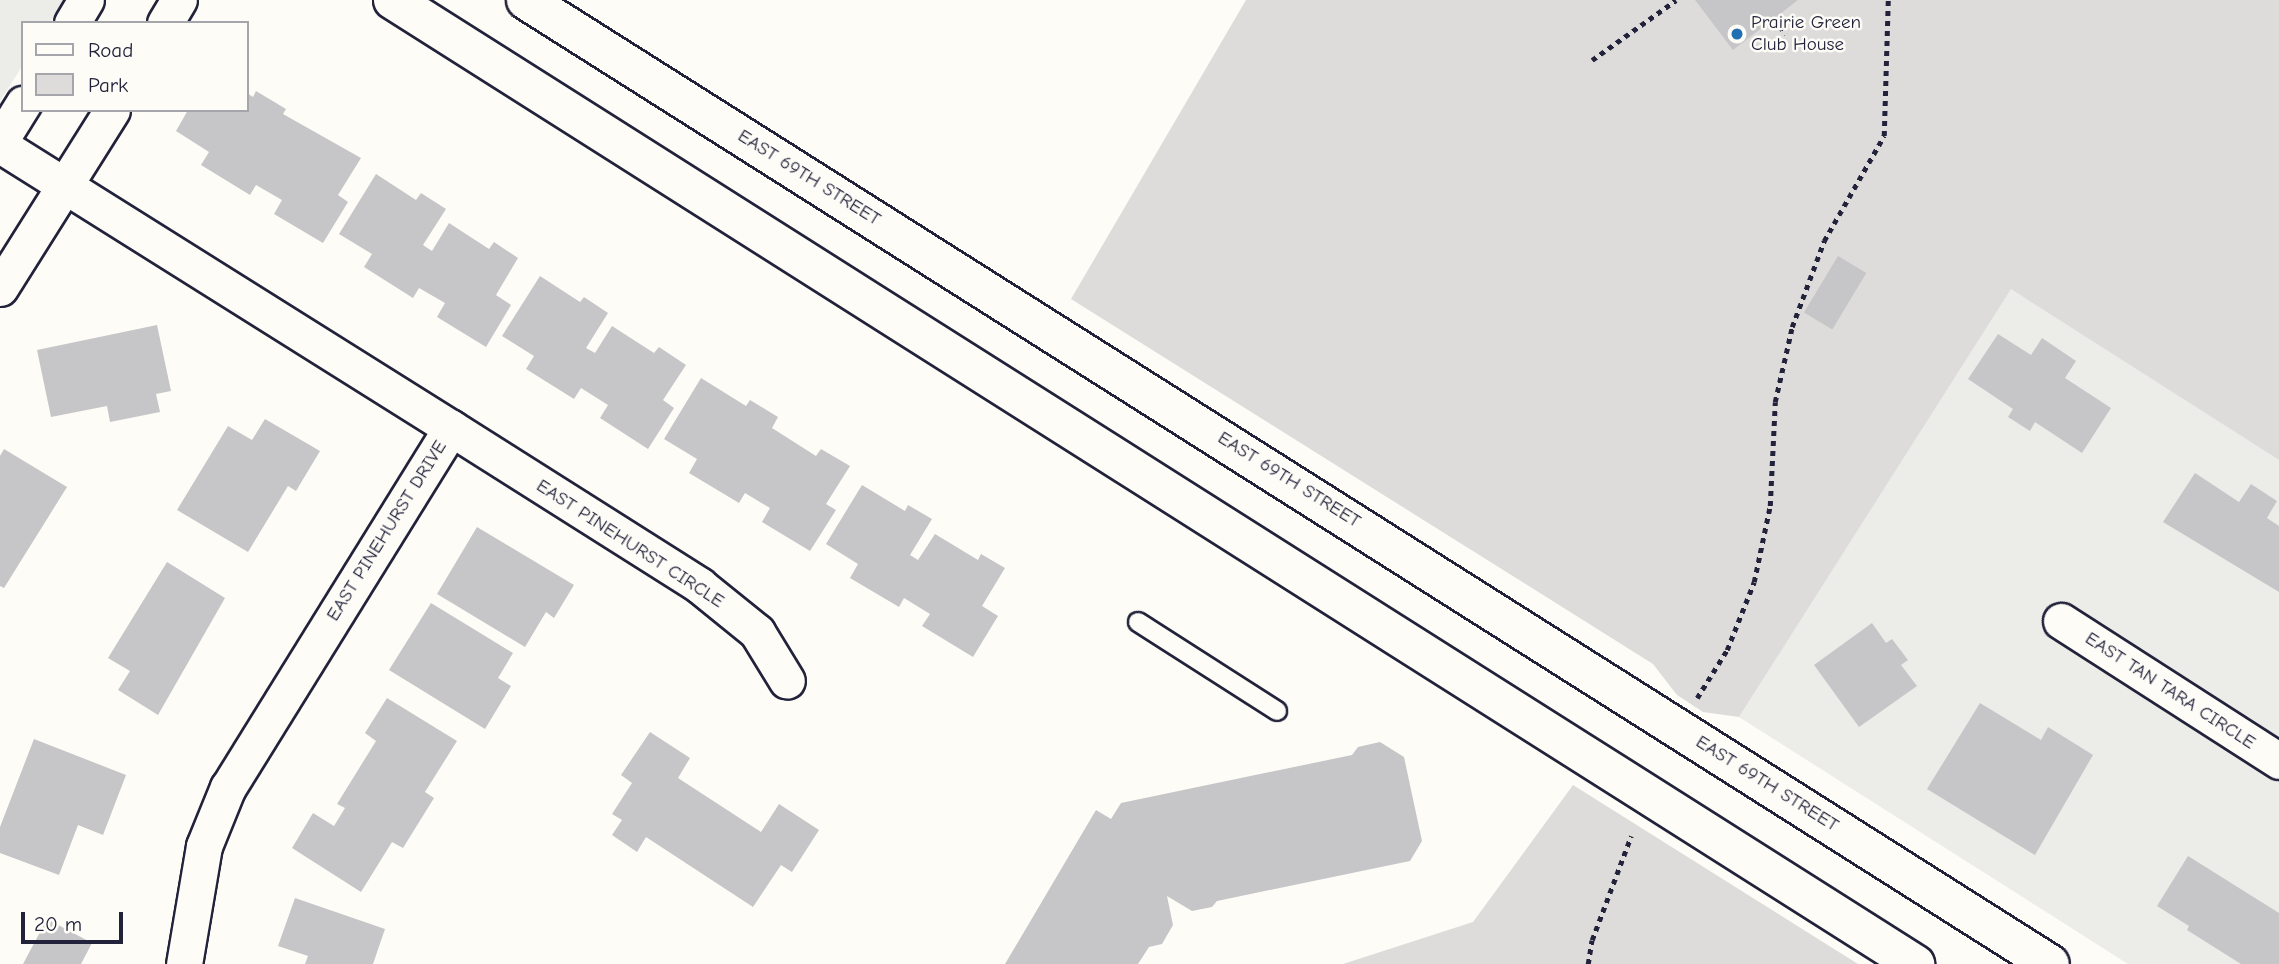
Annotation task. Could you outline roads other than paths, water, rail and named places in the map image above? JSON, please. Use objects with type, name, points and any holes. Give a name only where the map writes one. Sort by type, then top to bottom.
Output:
[{"type":"main road","points":[[393,0],[1915,964]]},
{"type":"main road","name":"EAST 69TH STREET","points":[[526,0],[1215,433],[2050,964]]},
{"type":"street","points":[[73,21],[86,0]]},
{"type":"street","points":[[166,21],[179,0]]},
{"type":"street","points":[[0,143],[21,107]]},
{"type":"street","points":[[0,288],[111,112]]},
{"type":"street","name":"EAST PINEHURST DRIVE","points":[[0,143],[65,187],[451,428],[228,787],[204,846],[184,964]]},
{"type":"street","name":"EAST PINEHURST CIRCLE","points":[[451,428],[699,585],[757,632],[787,681]]},
{"type":"street","name":"EAST TAN TARA CIRCLE","points":[[2061,621],[2279,761]]},
{"type":"lane","points":[[1138,622],[1277,711]]},
{"type":"place","name":"Prairie Green Club House","points":[[1737,34]]}]
